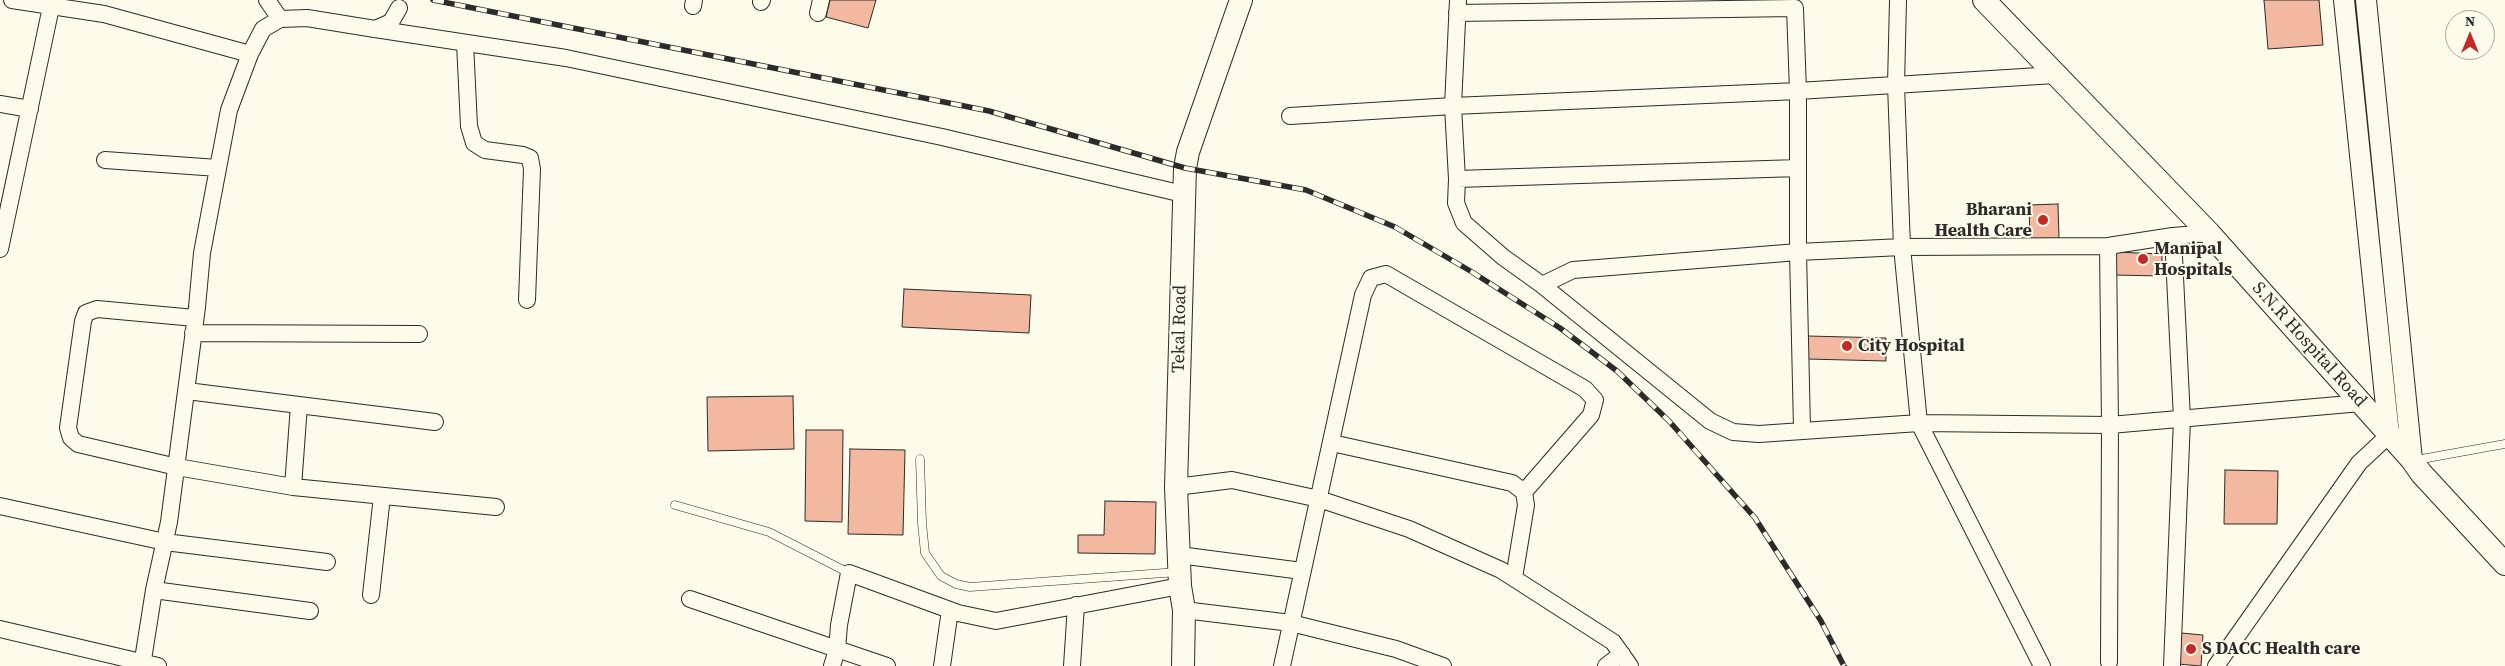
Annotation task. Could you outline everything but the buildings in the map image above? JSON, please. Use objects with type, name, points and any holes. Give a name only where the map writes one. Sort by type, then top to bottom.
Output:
[{"type":"main road","name":"Tekal Road","points":[[1183,666],[1184,610],[1176,487],[1183,194],[1188,152],[1241,0]]},
{"type":"main road","name":"S.N.R Hospital Road","points":[[1984,0],[2209,233],[2412,460],[2421,473],[2505,564]]},
{"type":"street","points":[[12,0],[104,14],[250,54]]},
{"type":"street","points":[[267,0],[280,19]]},
{"type":"street","points":[[1898,0],[1896,85],[1902,247],[1918,423],[2042,666]]},
{"type":"street","points":[[2216,666],[2359,463],[2389,435],[2344,0]]},
{"type":"street","points":[[2366,0],[2412,460]]},
{"type":"street","points":[[1802,429],[1798,252],[1798,91],[1795,4],[1458,6],[1453,106],[1457,179],[1456,203],[1464,223],[1503,257],[1542,285],[1710,421],[1733,432],[1759,434],[1802,429],[1918,423],[2110,425],[2361,403]]},
{"type":"street","points":[[0,249],[51,7]]},
{"type":"street","points":[[375,30],[391,22],[399,8]]},
{"type":"street","points":[[0,629],[147,665],[154,590],[165,542],[177,467],[202,253],[229,110],[250,54],[263,29],[280,19],[307,18],[566,58],[942,137],[1183,194]]},
{"type":"street","points":[[465,43],[469,126],[474,143],[484,150],[523,155],[530,158],[532,169],[527,300]]},
{"type":"street","points":[[1290,116],[1453,106],[1798,91],[2055,75]]},
{"type":"street","points":[[0,104],[30,109]]},
{"type":"street","points":[[105,160],[218,168]]},
{"type":"street","points":[[1457,179],[1798,168]]},
{"type":"street","points":[[1542,285],[1573,270],[1798,252],[1902,247],[2108,246],[2173,236],[2209,233]]},
{"type":"street","points":[[2172,666],[2182,419],[2173,236]]},
{"type":"street","points":[[2108,246],[2110,425],[2109,662]]},
{"type":"street","points":[[1282,666],[1363,295],[1371,278],[1386,274],[1585,389],[1595,400],[1591,415],[1524,492]]},
{"type":"street","points":[[420,334],[194,326],[97,309],[86,313],[68,428],[71,438],[78,444],[177,467],[293,487],[496,507]]},
{"type":"street","points":[[186,391],[435,422]]},
{"type":"street","points":[[293,487],[299,405]]},
{"type":"street","points":[[1332,443],[1512,483],[1524,492],[1526,504],[1514,578]]},
{"type":"street","points":[[1176,487],[1232,480],[1319,499],[1409,529],[1501,570],[1613,642],[1626,660],[1606,666]]},
{"type":"street","points":[[371,595],[382,496]]},
{"type":"street","points":[[0,506],[165,542],[327,562]]},
{"type":"street","points":[[834,658],[838,624],[849,573],[950,610],[996,621],[1076,605],[1180,571],[1302,571]]},
{"type":"street","points":[[154,590],[310,611]]},
{"type":"street","points":[[690,600],[834,658],[887,666]]},
{"type":"street","points":[[1072,666],[1076,605]]},
{"type":"street","points":[[942,666],[950,610]]},
{"type":"street","points":[[1184,610],[1290,623],[1396,649],[1443,666]]},
{"type":"lane","points":[[2412,460],[2505,444]]},
{"type":"lane","points":[[920,458],[925,554],[941,576],[956,584],[970,587],[1180,571]]},
{"type":"lane","points":[[675,505],[769,532],[849,573]]},
{"type":"railway","points":[[433,0],[989,111],[1185,168],[1306,190],[1395,227],[1472,272],[1560,328],[1617,371],[1669,421],[1755,518],[1821,621],[1844,666]]},
{"type":"place","name":"Bharani Health Care","points":[[2043,220]]},
{"type":"place","name":"Manipal Hospitals","points":[[2143,259]]},
{"type":"place","name":"City Hospital","points":[[1847,346]]},
{"type":"place","name":"S DACC Health care","points":[[2191,649]]}]
